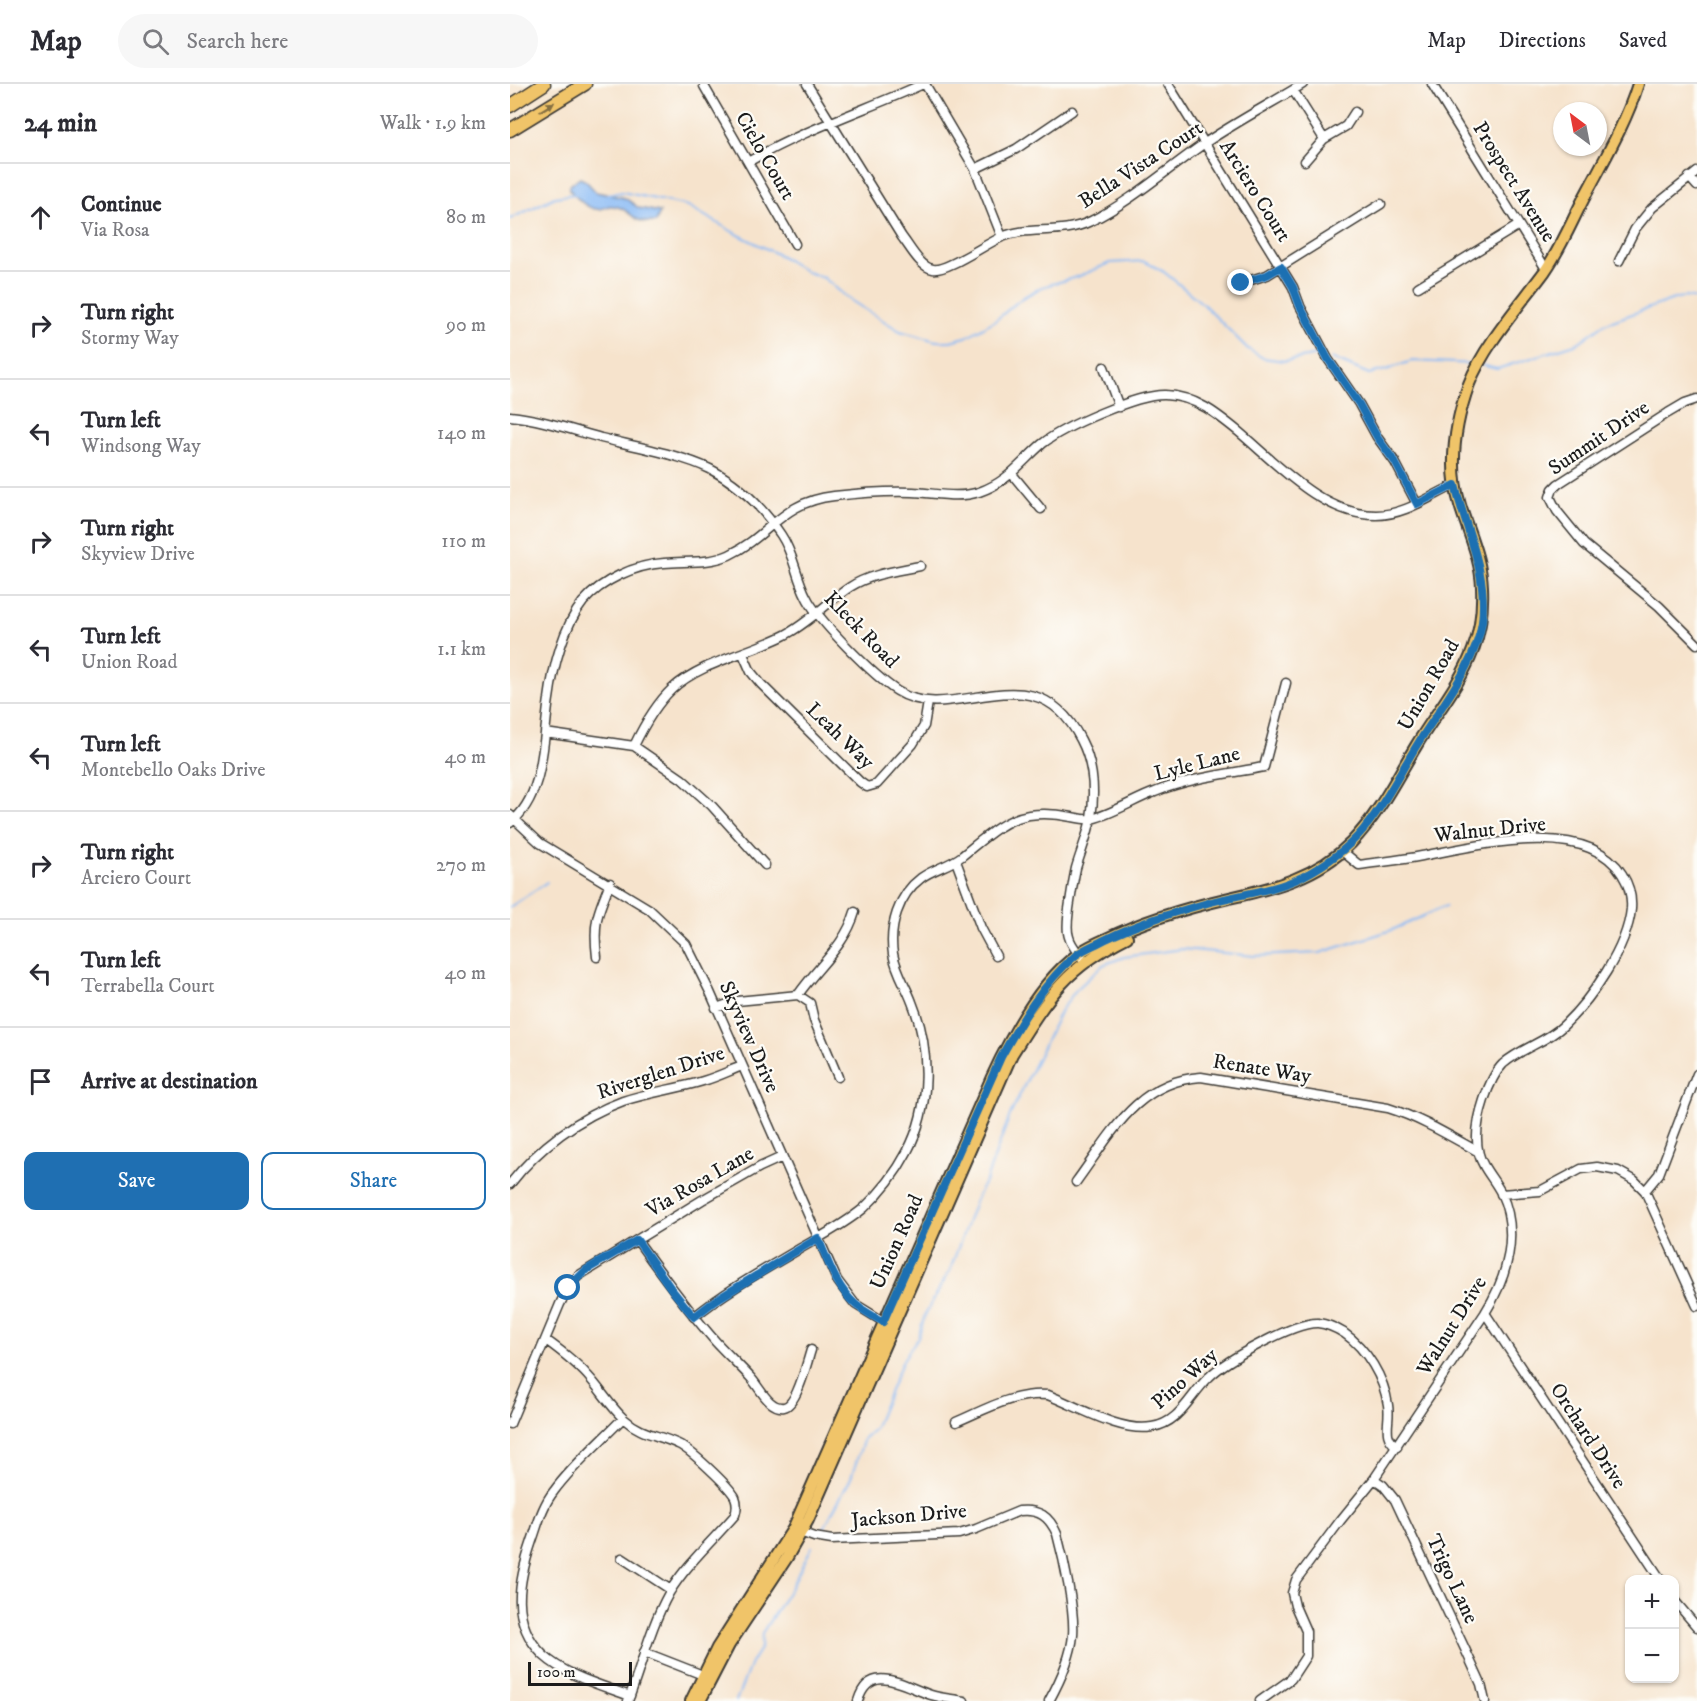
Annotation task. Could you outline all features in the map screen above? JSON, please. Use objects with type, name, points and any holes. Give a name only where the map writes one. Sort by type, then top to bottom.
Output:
[{"type":"highway","points":[[510,106],[544,84]]},
{"type":"highway","points":[[510,130],[585,84]]},
{"type":"main road","name":"Union Road","points":[[700,1701],[717,1648],[742,1607],[797,1531],[852,1397],[887,1324],[1001,1057],[1043,991],[1060,970],[1128,928],[1181,909],[1284,885],[1304,876],[1342,851],[1363,830],[1389,794],[1463,672],[1482,622],[1482,588],[1479,563],[1455,485],[1455,436],[1461,410],[1470,381],[1481,359],[1546,269],[1620,126],[1638,84]]},
{"type":"main road","name":"Union Road","points":[[692,1701],[707,1677]]},
{"type":"street","name":"Bella Vista Court","points":[[807,84],[902,237],[929,269],[945,269],[1012,233],[1073,228],[1093,220],[1152,182],[1205,143],[1303,84]]},
{"type":"street","points":[[748,162],[795,137],[924,84],[975,169],[1002,237]]},
{"type":"street","name":"Arciero Court","points":[[1168,84],[1293,287],[1300,306],[1328,359],[1395,462],[1417,504]]},
{"type":"street","name":"Prospect Avenue","points":[[1432,84],[1546,269]]},
{"type":"street","name":"Cielo Court","points":[[704,86],[795,244]]},
{"type":"street","points":[[1293,90],[1324,140]]},
{"type":"street","points":[[975,169],[1016,149],[1072,111]]},
{"type":"street","points":[[1305,161],[1324,140],[1346,126],[1355,112]]},
{"type":"street","points":[[1619,261],[1635,230],[1652,208],[1693,174],[1697,186]]},
{"type":"street","points":[[1241,283],[1267,275],[1381,204]]},
{"type":"street","points":[[1418,287],[1519,225]]},
{"type":"street","points":[[1104,367],[1119,407]]},
{"type":"street","points":[[512,819],[534,788],[540,770],[549,695],[557,659],[569,627],[583,603],[604,584],[632,570],[660,563],[706,562],[727,556],[744,546],[790,510],[812,500],[832,496],[891,492],[954,495],[977,493],[1012,474],[1041,445],[1060,432],[1137,400],[1163,395],[1194,400],[1217,414],[1321,500],[1351,512],[1378,515],[1402,511],[1455,485]]},
{"type":"street","name":"Summit Drive","points":[[1697,399],[1668,413],[1558,484],[1553,489],[1551,497],[1557,511],[1584,544],[1659,606],[1697,644]]},
{"type":"street","name":"Kleck Road","points":[[510,416],[610,440],[708,468],[736,485],[753,500],[772,523],[790,551],[806,597],[817,613],[868,667],[898,692],[928,702],[1006,692],[1036,697],[1047,702],[1069,721],[1086,751],[1093,774],[1091,819],[1076,870],[1068,924],[1068,935],[1081,957]]},
{"type":"street","points":[[1012,474],[1041,509]]},
{"type":"street","points":[[634,746],[649,716],[672,689],[687,678],[786,635],[850,587],[870,578],[920,566]]},
{"type":"street","name":"Leah Way","points":[[742,654],[761,684],[867,787],[878,784],[913,744],[924,726],[928,702]]},
{"type":"street","name":"Lyle Lane","points":[[1091,819],[1188,780],[1264,767],[1286,683]]},
{"type":"street","points":[[544,733],[634,746],[682,779],[712,806],[765,865]]},
{"type":"street","points":[[694,1317],[732,1289],[850,1218],[880,1191],[908,1151],[917,1126],[925,1091],[926,1067],[923,1041],[913,1003],[898,971],[894,956],[893,929],[898,910],[909,890],[920,879],[956,861],[1000,826],[1016,819],[1029,815],[1053,814],[1091,819]]},
{"type":"street","name":"Skyview Drive","points":[[512,819],[540,843],[610,883],[649,909],[686,944],[700,970],[837,1280],[855,1304],[887,1324]]},
{"type":"street","name":"Walnut Drive","points":[[1260,1701],[1291,1679],[1306,1656],[1306,1631],[1292,1593],[1296,1580],[1397,1447],[1500,1287],[1510,1252],[1507,1213],[1501,1194],[1477,1151],[1476,1134],[1484,1101],[1497,1073],[1503,1065],[1564,1026],[1597,984],[1617,951],[1629,921],[1632,901],[1619,868],[1604,854],[1587,846],[1552,839],[1523,840],[1359,865],[1342,851]]},
{"type":"street","points":[[956,861],[981,928],[996,956]]},
{"type":"street","points":[[597,957],[596,918],[610,883]]},
{"type":"street","points":[[798,995],[819,966],[845,937],[855,912]]},
{"type":"street","points":[[716,1008],[737,1000],[798,995],[810,1003],[813,1020],[838,1077]]},
{"type":"street","name":"Riverglen Drive","points":[[510,1184],[537,1154],[558,1137],[605,1108],[657,1091],[704,1081],[742,1066]]},
{"type":"street","points":[[1645,1191],[1659,1174],[1697,1074]]},
{"type":"street","name":"Renate Way","points":[[1076,1182],[1126,1114],[1150,1094],[1186,1078],[1201,1077],[1388,1108],[1433,1126],[1477,1151]]},
{"type":"street","name":"Via Rosa Lane","points":[[510,1424],[568,1288],[578,1276],[760,1167],[782,1157]]},
{"type":"street","points":[[1501,1194],[1540,1191],[1581,1169],[1597,1167],[1618,1171],[1634,1180],[1645,1191],[1697,1306]]},
{"type":"street","points":[[637,1240],[672,1290],[752,1379],[769,1402],[785,1407],[794,1400],[811,1350]]},
{"type":"street","name":"Orchard Drive","points":[[1485,1313],[1658,1575]]},
{"type":"street","name":"Pino Way","points":[[956,1422],[1009,1399],[1035,1394],[1048,1395],[1132,1428],[1155,1427],[1174,1418],[1201,1385],[1225,1365],[1291,1329],[1318,1323],[1331,1326],[1344,1333],[1370,1360],[1384,1389],[1389,1408],[1387,1435],[1389,1441],[1397,1447]]},
{"type":"street","points":[[546,1340],[568,1356],[588,1376],[623,1418],[647,1434],[678,1444],[690,1451],[730,1490],[736,1499],[735,1515],[671,1590],[656,1620],[629,1698],[573,1674],[541,1654],[524,1629],[517,1604],[521,1574],[544,1505],[555,1490],[623,1418]]},
{"type":"street","name":"Trigo Lane","points":[[1374,1479],[1383,1485],[1395,1500],[1465,1649],[1485,1701]]},
{"type":"street","name":"Jackson Drive","points":[[797,1531],[832,1540],[945,1535],[968,1532],[1019,1511],[1042,1513],[1052,1523],[1057,1534],[1073,1621],[1070,1652],[1058,1686],[1049,1701]]},
{"type":"street","points":[[622,1557],[671,1590]]},
{"type":"street","points":[[1679,1606],[1697,1627]]},
{"type":"street","points":[[644,1652],[707,1677]]},
{"type":"street","points":[[858,1701],[860,1692],[867,1685],[874,1680],[884,1678],[930,1695],[964,1701]]},
{"type":"water","points":[[580,178],[596,192],[625,198],[639,208],[660,212],[656,222],[636,219],[619,207],[596,209],[587,206],[569,189],[570,185]]},
{"type":"waterway","points":[[607,195],[622,192],[688,206],[805,271],[824,278],[850,300],[900,331],[936,341],[950,341],[966,337],[996,320],[1022,298],[1042,287],[1077,277],[1110,263],[1144,261],[1164,272],[1203,304],[1248,349],[1263,358],[1285,361],[1323,354]]},
{"type":"waterway","points":[[510,219],[555,197],[575,194]]},
{"type":"waterway","points":[[1481,365],[1497,369],[1578,343],[1604,324],[1677,298],[1697,299]]},
{"type":"waterway","points":[[1331,358],[1369,374],[1412,361],[1476,364]]},
{"type":"waterway","points":[[510,907],[547,882]]},
{"type":"waterway","points":[[821,1533],[851,1478],[864,1438],[874,1429],[903,1360],[918,1337],[925,1315],[950,1270],[1010,1115],[1061,1010],[1076,990],[1103,965],[1124,957],[1183,949],[1254,956],[1320,953],[1392,930],[1446,906]]},
{"type":"waterway","points":[[736,1701],[751,1663],[761,1647],[762,1633],[790,1589],[812,1547]]},
{"type":"route","points":[[568,1288],[586,1270],[637,1240],[694,1317],[748,1279],[818,1238],[845,1292],[855,1304],[883,1322],[1001,1057],[1011,1038],[1060,970],[1078,953],[1128,928],[1181,909],[1274,888],[1304,876],[1342,851],[1363,830],[1389,794],[1463,672],[1472,652],[1482,622],[1479,563],[1455,485],[1417,504],[1395,462],[1314,336],[1293,287],[1281,267],[1267,275],[1241,283]]}]
